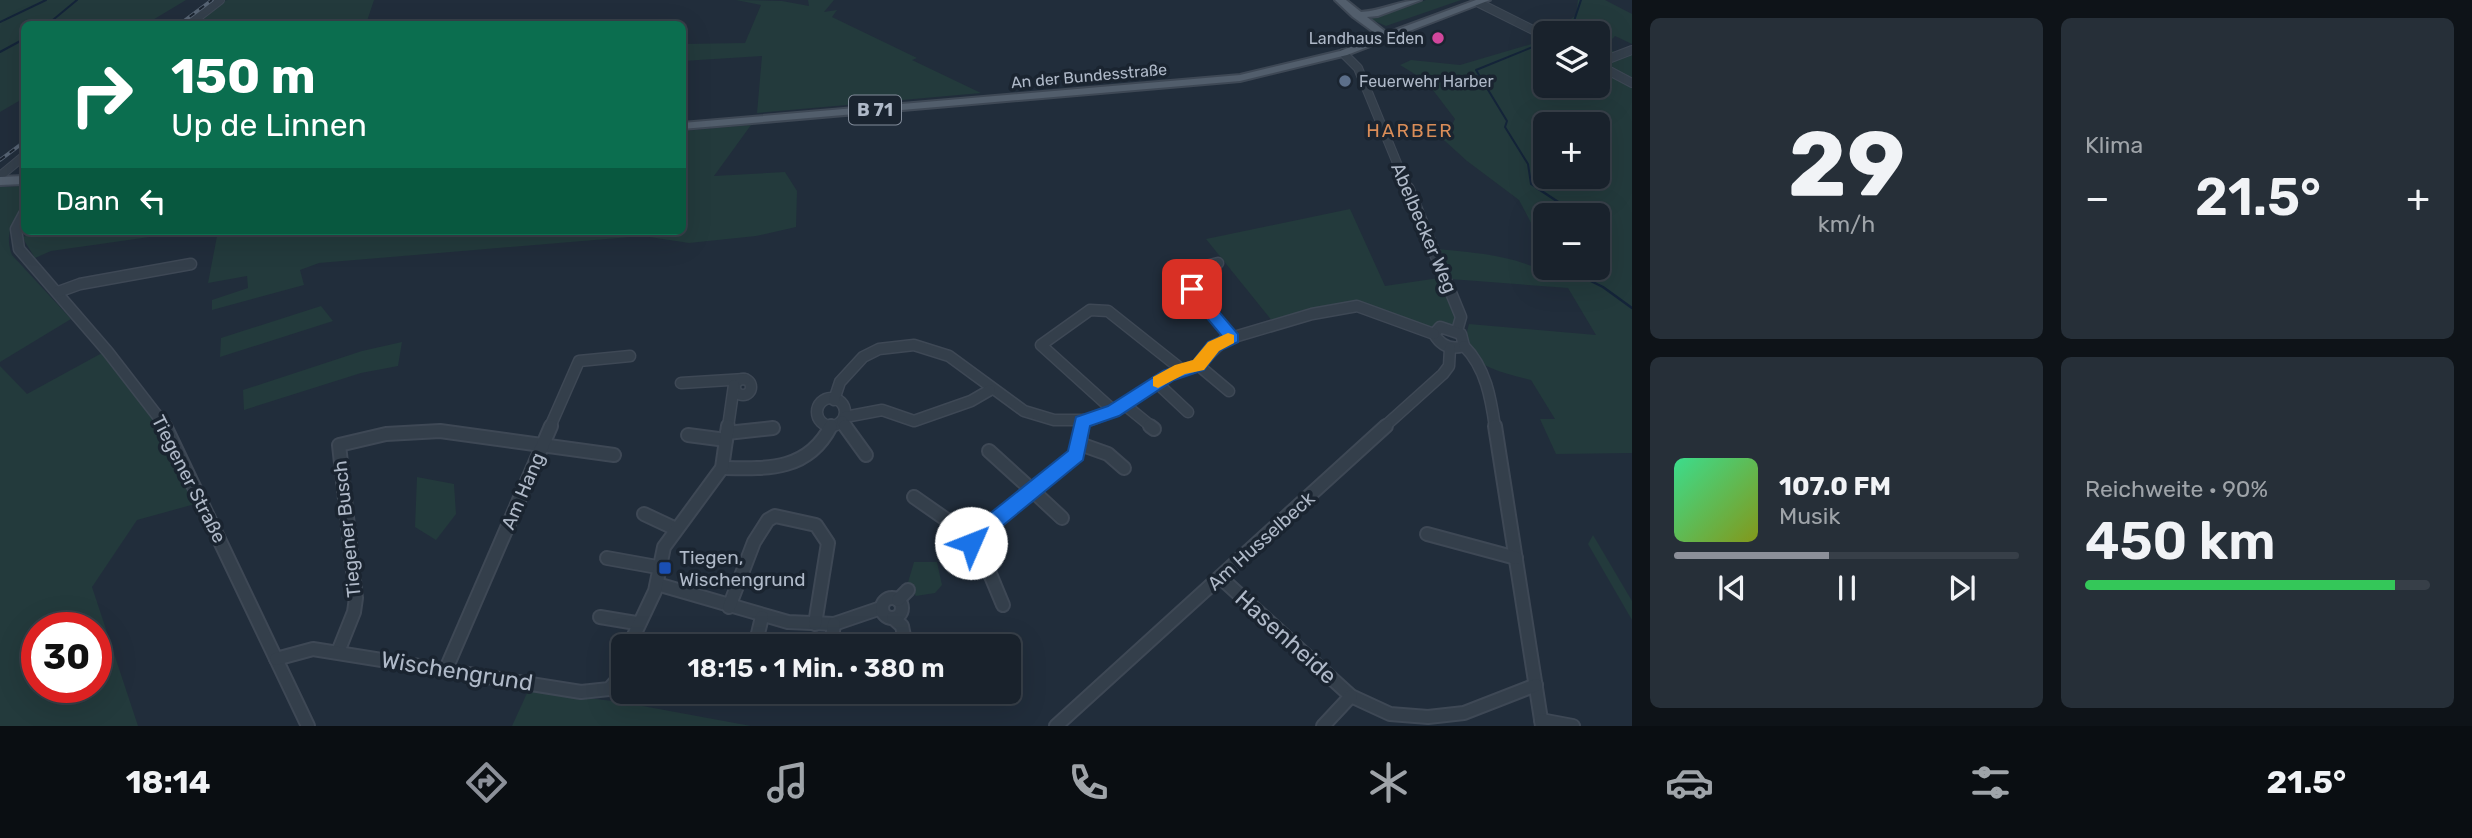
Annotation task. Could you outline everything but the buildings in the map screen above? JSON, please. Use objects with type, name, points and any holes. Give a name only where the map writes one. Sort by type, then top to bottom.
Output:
[{"type":"main road","points":[[1340,0],[1385,37]]},
{"type":"main road","points":[[1356,15],[1375,14],[1416,0]]},
{"type":"main road","name":"An der Bundesstraße","points":[[686,126],[1210,81],[1285,69],[1343,53],[1483,1]]},
{"type":"main road","points":[[0,178],[21,180]]},
{"type":"street","points":[[193,21],[220,0]]},
{"type":"street","points":[[1483,1],[1533,30]]},
{"type":"street","points":[[1463,8],[1486,9],[1504,14]]},
{"type":"street","points":[[1610,59],[1632,50]]},
{"type":"street","name":"Abelbecker Weg","points":[[1343,53],[1358,68],[1461,317],[1457,331],[1464,338],[1457,347]]},
{"type":"street","points":[[1610,71],[1632,83]]},
{"type":"street","points":[[0,178],[21,159]]},
{"type":"street","name":"Tiegener Straße","points":[[21,220],[16,229],[19,249],[58,292],[164,424],[308,726]]},
{"type":"street","points":[[1218,262],[1178,273],[1232,338]]},
{"type":"street","points":[[58,292],[80,284],[191,264]]},
{"type":"street","points":[[834,400],[838,383],[850,365],[875,351],[904,345],[946,354],[962,364],[990,390],[1020,410],[1044,419],[1082,422],[1114,411],[1181,369],[1198,365],[1214,346],[1232,338],[1351,305],[1434,334],[1440,327],[1457,331]]},
{"type":"street","points":[[1114,411],[1045,352],[1041,345],[1090,310],[1108,311],[1181,369]]},
{"type":"street","name":"Abelbecker Weg","points":[[1434,334],[1439,342],[1471,353],[1489,389],[1541,723],[1573,726]]},
{"type":"street","name":"Am Husselbeck","points":[[1056,726],[1443,374],[1457,347]]},
{"type":"street","name":"Am Hang","points":[[446,669],[579,361],[630,356]]},
{"type":"street","points":[[1198,365],[1229,391]]},
{"type":"street","points":[[633,634],[657,584],[657,567],[664,547],[722,468],[740,382],[681,383]]},
{"type":"street","points":[[1156,383],[1188,412]]},
{"type":"street","points":[[722,468],[760,466],[804,457],[820,445],[839,421],[846,408],[834,400],[823,402],[816,410],[818,419],[839,421],[882,410],[914,421],[971,401],[990,390]]},
{"type":"street","points":[[1125,405],[1154,429]]},
{"type":"street","points":[[839,421],[866,455]]},
{"type":"street","points":[[985,529],[1076,454],[1082,422]]},
{"type":"street","points":[[688,435],[727,437],[773,428]]},
{"type":"street","name":"Tiegener Busch","points":[[338,652],[354,612],[356,598],[339,445],[414,430],[440,431],[542,446]]},
{"type":"street","points":[[1080,444],[1108,454],[1124,468]]},
{"type":"street","points":[[542,446],[614,456]]},
{"type":"street","points":[[989,451],[1062,518]]},
{"type":"street","points":[[914,497],[964,533],[971,543],[978,545],[985,542],[985,529]]},
{"type":"street","points":[[644,514],[676,529]]},
{"type":"street","points":[[729,607],[762,527],[775,516],[783,516],[818,524],[825,532],[828,543],[815,624]]},
{"type":"street","points":[[964,533],[972,524],[985,529]]},
{"type":"street","points":[[1427,534],[1516,558]]},
{"type":"street","points":[[978,545],[1003,605]]},
{"type":"street","points":[[607,558],[657,567]]},
{"type":"street","name":"Hasenheide","points":[[1221,578],[1351,696],[1390,714],[1428,717],[1464,713],[1536,685]]},
{"type":"street","points":[[657,584],[762,617],[815,624],[834,624],[881,608],[886,599],[898,600],[908,590]]},
{"type":"street","points":[[893,618],[898,617],[903,608],[898,600]]},
{"type":"street","points":[[881,608],[888,617],[902,626],[904,634]]},
{"type":"street","points":[[600,617],[636,623]]},
{"type":"street","points":[[758,634],[762,617]]},
{"type":"street","points":[[833,634],[834,624]]},
{"type":"street","name":"Wischengrund","points":[[276,659],[313,649],[581,692],[597,692],[611,687]]},
{"type":"street","name":"Hasenheide","points":[[1323,726],[1351,696]]},
{"type":"green space","points":[[0,0],[186,0],[151,21],[21,21],[21,100],[0,112]]},
{"type":"green space","points":[[374,0],[367,21],[197,21],[222,1]]},
{"type":"green space","points":[[736,0],[782,1],[809,6],[808,0],[834,0],[824,12],[837,10],[832,17],[981,93],[757,113],[762,56],[686,61],[686,44],[745,43],[761,5]]},
{"type":"green space","points":[[1426,0],[1461,0],[1386,26],[1370,19]]},
{"type":"green space","points":[[1578,0],[1605,0],[1632,14],[1632,44],[1615,36],[1610,41],[1610,21],[1569,21],[1576,15]]},
{"type":"green space","points":[[1533,44],[1533,98],[1610,98],[1610,72],[1632,84],[1632,453],[1556,454],[1540,419],[1555,419],[1531,380],[1495,370],[1475,358],[1469,349],[1469,324],[1596,335],[1568,288],[1450,279],[1437,249],[1517,261],[1533,266],[1533,280],[1610,280],[1610,203],[1533,203],[1533,226],[1519,200],[1467,161],[1434,131],[1450,129],[1455,119],[1426,81],[1400,65],[1411,60],[1460,65]]},
{"type":"green space","points":[[1632,48],[1632,80],[1610,68],[1610,49],[1618,54]]},
{"type":"green space","points":[[751,125],[714,176],[785,172],[797,191],[796,227],[756,236],[689,243],[643,236],[319,263],[300,270],[304,285],[212,310],[212,300],[248,288],[247,276],[208,283],[217,235],[686,235],[686,131]]},
{"type":"green space","points":[[21,186],[21,207],[9,235],[12,255],[71,319],[0,362],[0,187]]},
{"type":"green space","points":[[1350,209],[1385,286],[1439,278],[1456,316],[1454,328],[1439,325],[1430,329],[1348,302],[1273,322],[1206,239]]},
{"type":"green space","points":[[164,235],[51,251],[35,258],[22,237]]},
{"type":"green space","points":[[321,306],[333,321],[220,357],[221,338]]},
{"type":"green space","points":[[402,342],[398,366],[361,373],[244,410],[243,390],[362,351]]},
{"type":"green space","points":[[102,353],[152,415],[195,504],[137,520],[92,587],[100,612],[21,612],[21,703],[112,703],[112,647],[138,726],[0,726],[0,366],[27,394]]},
{"type":"green space","points":[[417,477],[454,484],[456,514],[436,540],[415,527]]},
{"type":"green space","points":[[1593,535],[1632,601],[1632,620],[1588,544]]},
{"type":"green space","points":[[914,562],[937,562],[942,585],[935,593],[916,596],[907,586]]},
{"type":"green space","points":[[528,691],[611,701],[611,704],[632,704],[751,726],[512,726]]},
{"type":"waterway","points":[[0,22],[46,0]]},
{"type":"waterway","points":[[52,21],[77,0]]},
{"type":"waterway","points":[[1574,21],[1581,0]]},
{"type":"waterway","points":[[0,52],[21,41]]},
{"type":"waterway","points":[[1533,47],[1476,70],[1507,121],[1505,127],[1528,164],[1533,185]]},
{"type":"waterway","points":[[1539,189],[1560,203]]},
{"type":"waterway","points":[[1589,280],[1632,308]]},
{"type":"railway","points":[[184,21],[212,0]]},
{"type":"railway","points":[[0,160],[21,144]]},
{"type":"slow traffic","points":[[1158,381],[1181,369],[1198,365],[1214,346],[1228,339]]},
{"type":"place","name":"Landhaus Eden","points":[[1438,38]]},
{"type":"place","name":"Feuerwehr Harber","points":[[1345,81]]},
{"type":"place","name":"Tiegen, Wischengrund","points":[[665,568]]},
{"type":"district","name":"HARBER","points":[[1410,130]]},
{"type":"route","points":[[971,543],[978,545],[985,542],[985,529],[1076,454],[1082,422],[1114,411],[1168,376],[1198,365],[1214,346],[1232,338],[1192,289]]}]
